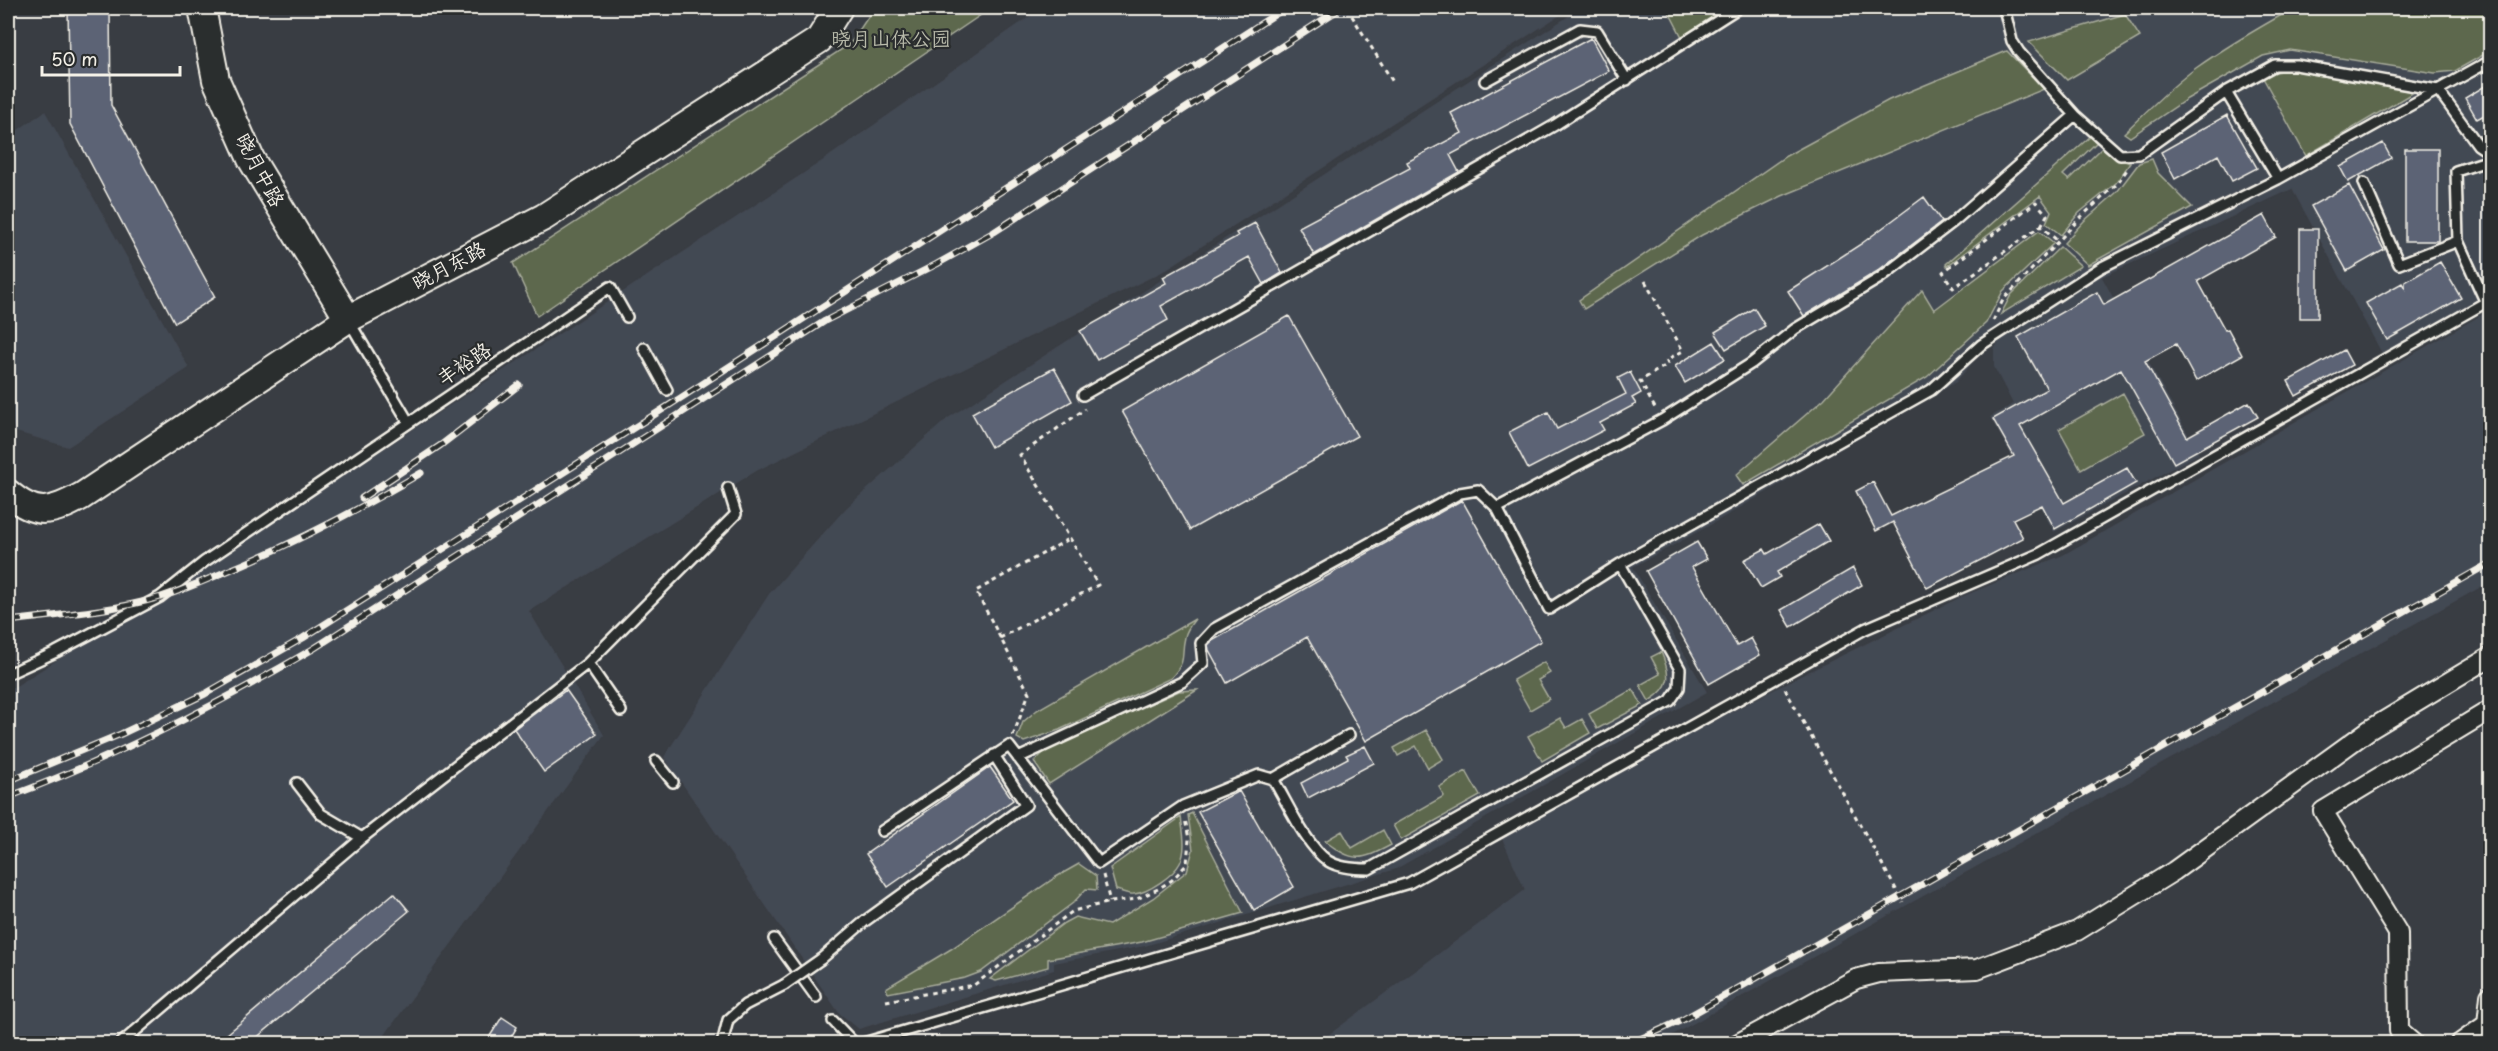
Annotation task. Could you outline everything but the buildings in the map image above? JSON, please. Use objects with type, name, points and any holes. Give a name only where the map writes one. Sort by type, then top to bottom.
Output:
[{"type":"street","name":"晓月中路","points":[[202,8],[216,80],[251,159],[348,319]]},
{"type":"street","name":"晓月东路","points":[[8,493],[23,506],[47,511],[65,506],[348,319],[544,217],[819,40],[840,8]]},
{"type":"street","points":[[1737,1044],[1856,979],[1879,973],[1977,969],[2077,931],[2174,871],[2369,730],[2490,657]]},
{"type":"street","points":[[2414,1043],[2399,1031],[2398,933],[2324,811],[2490,710]]},
{"type":"street","points":[[2459,1044],[2487,1024],[2490,996]]},
{"type":"lane","points":[[1083,394],[1556,125],[1738,8]]},
{"type":"lane","points":[[2004,8],[2012,41],[2019,52],[2075,115],[2120,155],[2139,154],[2226,92],[2276,65],[2438,90],[2478,145],[2490,153]]},
{"type":"lane","points":[[1485,81],[1580,29],[1597,31],[1627,80]]},
{"type":"lane","points":[[1018,758],[1182,682],[1203,663],[1201,644],[1214,628],[1460,493],[1478,490],[1497,508],[1548,609],[1620,564],[1931,390],[1981,345],[2100,268],[2278,179],[2490,61]]},
{"type":"lane","points":[[2226,92],[2278,179]]},
{"type":"lane","points":[[1497,508],[1662,420],[1752,363],[1795,328],[1880,278],[1953,222],[2075,115]]},
{"type":"lane","points":[[860,1044],[1409,883],[1865,629],[2039,554],[2488,302],[2458,241],[2456,171],[2490,160]]},
{"type":"lane","points":[[2364,183],[2399,264],[2458,241]]},
{"type":"lane","name":"丰裕路","points":[[409,423],[610,287],[627,317]]},
{"type":"lane","points":[[8,674],[56,652],[160,597],[204,562],[409,423],[348,319]]},
{"type":"lane","points":[[644,348],[667,390]]},
{"type":"lane","points":[[120,1044],[362,838],[588,663],[736,514],[728,488]]},
{"type":"lane","points":[[882,831],[1009,746],[1099,863],[1183,806],[1259,775],[1273,779],[1315,849],[1330,862],[1355,869],[1369,869],[1670,701],[1679,688],[1680,669],[1620,564]]},
{"type":"lane","points":[[588,663],[621,711]]},
{"type":"lane","points":[[1273,779],[1349,735]]},
{"type":"lane","points":[[722,1044],[728,1020],[745,1005],[784,985],[821,959],[865,921],[1026,805],[994,756]]},
{"type":"lane","points":[[656,761],[673,782]]},
{"type":"lane","points":[[297,783],[321,814],[362,838]]},
{"type":"lane","points":[[774,939],[816,997]]},
{"type":"lane","points":[[833,1021],[855,1044]]},
{"type":"path","points":[[1347,8],[1393,82]]},
{"type":"path","points":[[1981,345],[2003,300],[2081,217],[2116,185],[2139,154]]},
{"type":"path","points":[[2036,202],[2047,215],[2041,226],[1953,288],[1943,272],[2036,202]]},
{"type":"path","points":[[2041,226],[2059,242]]},
{"type":"path","points":[[1646,281],[1683,351],[1666,360],[1668,364],[1640,381],[1662,420]]},
{"type":"path","points":[[1000,638],[1098,585],[1020,455],[1092,404]]},
{"type":"path","points":[[1009,746],[1029,693],[976,591],[1069,539]]},
{"type":"path","points":[[1778,677],[1903,902]]},
{"type":"path","points":[[886,1001],[974,985],[1073,911],[1110,902],[1137,899],[1172,880],[1187,864],[1189,839],[1183,806]]},
{"type":"path","points":[[1099,863],[1110,902]]},
{"type":"shaded area","points":[[1042,8],[1571,8],[1162,272],[758,470],[529,611],[604,735],[379,1043],[8,1043],[8,691],[204,567],[822,161]]},
{"type":"shaded area","points":[[1581,8],[2490,8],[2490,300],[2384,357],[2292,189],[2102,277],[2199,454],[2054,532],[1990,417],[2013,404],[1994,367],[1994,349],[2003,336],[1990,342],[1956,382],[1705,528],[1633,567],[1707,692],[1396,869],[1145,946],[1054,963],[1054,970],[859,1029],[839,1013],[664,757],[769,594],[846,508],[948,418]]},
{"type":"shaded area","points":[[45,111],[189,368],[68,447],[16,432],[8,416],[8,246],[10,244],[8,239],[8,137]]},
{"type":"shaded area","points":[[2490,310],[2490,582],[1658,1043],[1316,1044],[1525,890],[1500,834],[1794,679],[1961,597],[2063,555]]},
{"type":"green space","name":"晓月山体公园","points":[[874,8],[991,8],[537,316],[513,263],[850,44]]},
{"type":"green space","points":[[1667,8],[1732,8],[1682,37]]},
{"type":"green space","points":[[2294,8],[2490,8],[2490,51],[2455,71],[2435,73],[2290,50],[2263,56],[2187,99],[2130,137],[2124,133],[2196,68]]},
{"type":"green space","points":[[2125,14],[2140,37],[2067,80],[2029,42]]},
{"type":"green space","points":[[2007,51],[2044,89],[1782,196],[1702,235],[1584,309],[1579,300],[1786,156],[1889,100]]},
{"type":"green space","points":[[2294,69],[2414,92],[2306,156],[2262,76]]},
{"type":"green space","points":[[2091,136],[2097,142],[2063,175],[2069,180],[2102,148],[2114,157],[2130,163],[2116,183],[2079,213],[2061,235],[2046,223],[2051,211],[2040,196],[1947,266],[1946,264]]},
{"type":"green space","points":[[2152,159],[2158,173],[2192,207],[2088,265],[2064,243],[2084,221],[2117,192],[2139,163]]},
{"type":"green space","points":[[2039,231],[2054,243],[2003,291],[1986,323],[1927,377],[1743,485],[1736,475],[1824,399],[1922,290],[1934,310]]},
{"type":"green space","points":[[2060,247],[2081,266],[2001,314],[2011,295]]},
{"type":"green space","points":[[2123,393],[2145,433],[2081,469],[2059,429]]},
{"type":"green space","points":[[1195,619],[1186,635],[1182,662],[1171,678],[1059,730],[1024,742],[1017,738],[1023,722],[1037,710]]},
{"type":"green space","points":[[1661,652],[1667,667],[1666,685],[1657,696],[1649,701],[1640,685],[1660,674],[1651,657]]},
{"type":"green space","points":[[1544,662],[1550,673],[1538,680],[1549,699],[1530,710],[1513,680]]},
{"type":"green space","points":[[1633,689],[1642,705],[1597,729],[1589,714]]},
{"type":"green space","points":[[1197,690],[1049,784],[1034,762],[1045,751],[1179,691]]},
{"type":"green space","points":[[1560,718],[1566,728],[1582,719],[1590,733],[1542,761],[1528,736]]},
{"type":"green space","points":[[1426,730],[1443,759],[1428,768],[1416,746],[1398,756],[1394,748]]},
{"type":"green space","points":[[1466,771],[1480,796],[1401,840],[1393,825],[1444,796],[1439,787]]},
{"type":"green space","points":[[1192,813],[1243,913],[1142,942],[1048,959],[1048,967],[996,981],[990,979],[1064,923],[1075,917],[1109,925],[1153,898],[1187,871],[1193,850],[1188,815]]},
{"type":"green space","points":[[1181,817],[1184,847],[1177,868],[1160,883],[1140,893],[1130,894],[1116,890],[1110,868]]},
{"type":"green space","points":[[1383,830],[1391,845],[1364,857],[1350,856],[1325,841],[1342,831],[1352,848]]},
{"type":"green space","points":[[1079,864],[1096,876],[1097,890],[1086,889],[1073,903],[981,972],[965,978],[888,993],[886,988],[951,949],[1056,877]]},
{"type":"railway","points":[[8,781],[121,734],[205,694],[303,638],[679,399],[1285,8]]},
{"type":"railway","points":[[8,797],[48,782],[164,730],[313,649],[825,321],[994,232],[1341,8]]},
{"type":"railway","points":[[362,498],[441,445],[519,385]]},
{"type":"railway","points":[[8,621],[105,609],[161,597],[201,582],[300,538],[421,473]]},
{"type":"railway","points":[[1629,1044],[1682,1020],[2490,563]]}]
